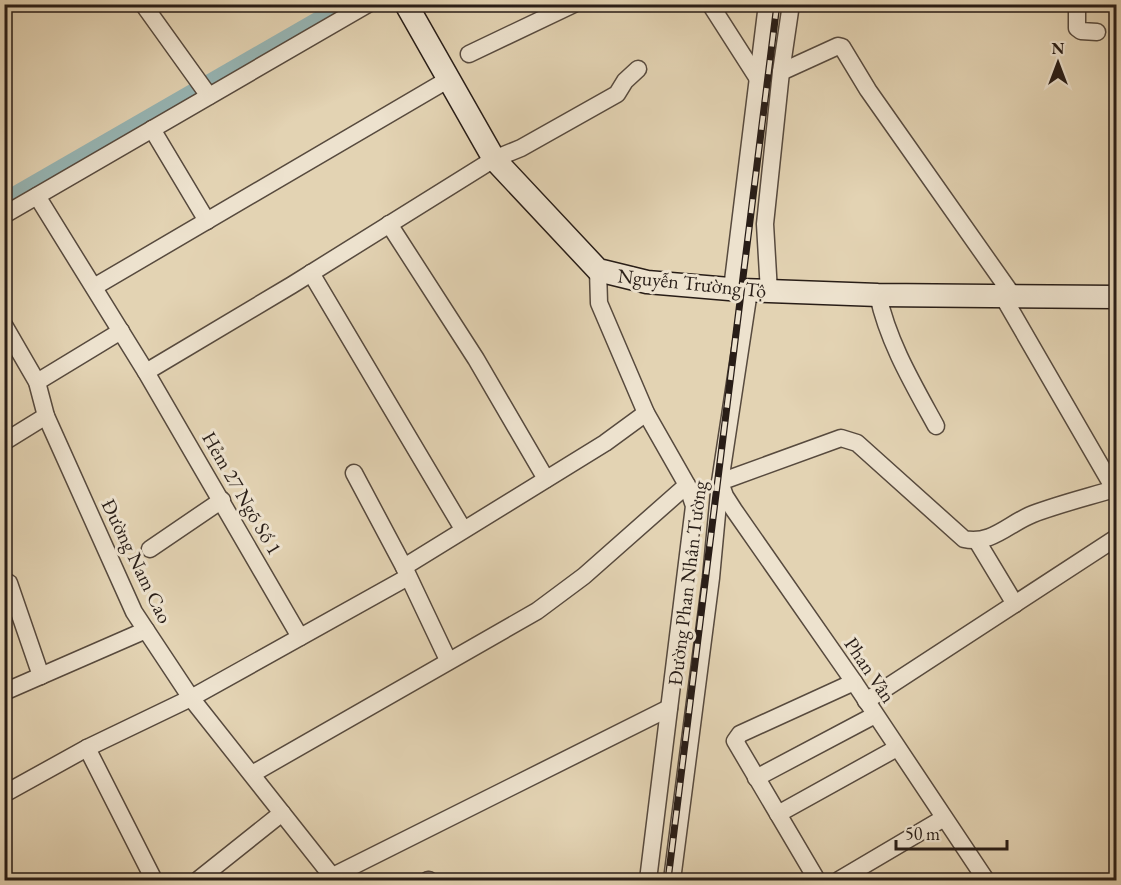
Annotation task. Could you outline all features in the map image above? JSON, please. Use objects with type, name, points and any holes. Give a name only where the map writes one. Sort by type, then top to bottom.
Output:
[{"type":"main road","name":"Nguyễn Trường Tộ","points":[[406,4],[494,159],[598,270],[647,282],[750,290],[1116,297]]},
{"type":"street","points":[[143,4],[209,96]]},
{"type":"street","points":[[4,215],[368,4]]},
{"type":"street","points":[[469,54],[574,4]]},
{"type":"street","points":[[710,4],[758,79]]},
{"type":"street","points":[[750,290],[758,79],[767,4]]},
{"type":"street","points":[[750,290],[765,224],[781,72],[791,4]]},
{"type":"street","points":[[1077,4],[1077,28],[1081,32],[1097,32]]},
{"type":"street","points":[[720,482],[846,438],[856,443],[964,539],[977,541],[990,538],[1031,514],[1115,491],[1008,296],[868,90],[842,47],[838,46],[781,72]]},
{"type":"street","points":[[146,372],[494,159],[521,148],[617,94],[625,81],[638,69]]},
{"type":"street","points":[[94,287],[449,79]]},
{"type":"street","points":[[152,129],[207,221]]},
{"type":"street","name":"Hẻm 27 Ngõ Số 1","points":[[37,196],[146,372],[300,637]]},
{"type":"street","points":[[388,224],[476,358],[546,479]]},
{"type":"street","points":[[598,270],[599,303],[646,413],[693,498],[694,517],[648,880]]},
{"type":"street","points":[[311,273],[463,529]]},
{"type":"street","name":"Đường Phan Nhân Tường","points":[[672,880],[711,578],[720,482],[750,290]]},
{"type":"street","points":[[878,294],[881,312],[894,347],[936,426]]},
{"type":"street","name":"Đường Nam Cao","points":[[4,325],[37,382],[46,416],[134,612],[191,698],[334,878]]},
{"type":"street","points":[[37,382],[122,332]]},
{"type":"street","points":[[4,794],[87,748],[191,698],[300,637],[406,572],[463,529],[605,444],[646,413]]},
{"type":"street","points":[[4,442],[46,416]]},
{"type":"street","points":[[354,473],[406,572],[448,660]]},
{"type":"street","name":"Phan Vân","points":[[720,482],[734,510],[854,682],[986,880]]},
{"type":"street","points":[[252,774],[537,611],[584,576],[687,485]]},
{"type":"street","points":[[150,549],[222,500]]},
{"type":"street","points":[[756,778],[870,708],[1014,604],[1116,538]]},
{"type":"street","points":[[977,541],[1014,604]]},
{"type":"street","points":[[9,583],[41,676]]},
{"type":"street","points":[[4,692],[146,630]]},
{"type":"street","points":[[817,880],[735,741],[737,736],[854,682]]},
{"type":"street","points":[[334,878],[669,708]]},
{"type":"street","points":[[87,748],[154,880]]},
{"type":"street","points":[[778,814],[897,748]]},
{"type":"street","points":[[198,880],[282,813]]},
{"type":"street","points":[[839,880],[944,818]]},
{"type":"waterway","points":[[4,200],[344,4]]},
{"type":"railway","points":[[668,880],[777,4]]}]
